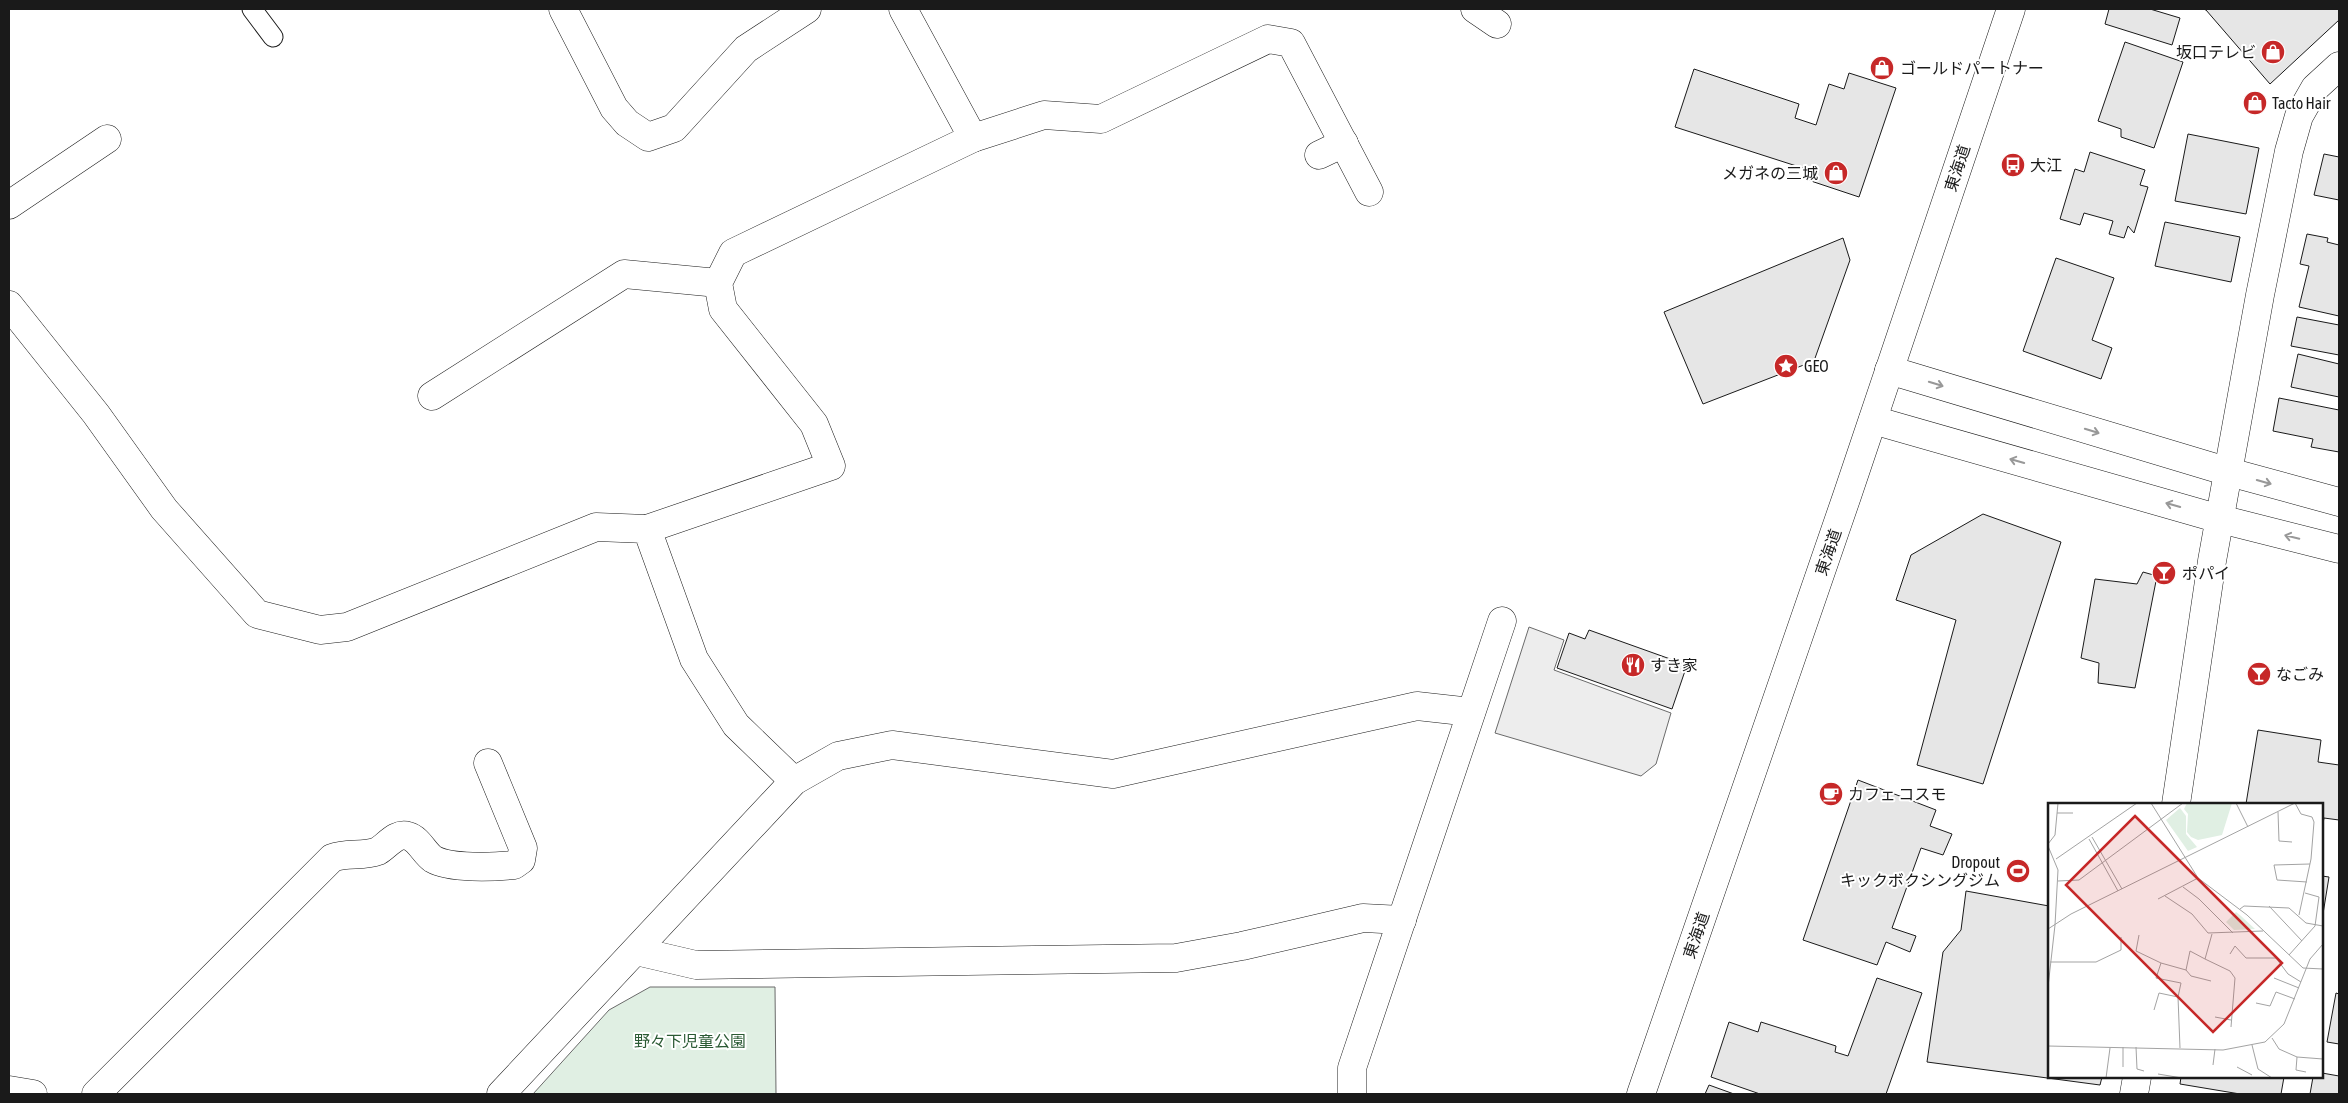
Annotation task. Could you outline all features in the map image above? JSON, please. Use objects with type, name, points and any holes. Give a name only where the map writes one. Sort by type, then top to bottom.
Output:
[{"type":"main road","points":[[564,9],[614,108],[627,124],[648,136],[674,128],[746,49],[807,9]]},
{"type":"main road","points":[[903,9],[973,138]]},
{"type":"main road","points":[[1475,9],[1497,24]]},
{"type":"main road","name":"東海道","points":[[1641,1094],[1873,420],[2011,9]]},
{"type":"main road","points":[[9,305],[96,414],[164,509],[257,614],[320,630],[347,627],[596,527],[646,529],[831,466],[814,424],[723,309],[718,283],[733,254],[973,138],[1044,115],[1100,119],[1268,39],[1291,43],[1370,192]]},
{"type":"main road","points":[[2176,803],[2212,561],[2260,295],[2289,151],[2300,116],[2315,88],[2339,66]]},
{"type":"main road","points":[[9,205],[107,139]]},
{"type":"main road","points":[[1319,156],[1344,143]]},
{"type":"main road","points":[[432,396],[624,274],[718,283]]},
{"type":"main road","points":[[1889,370],[2229,472],[2339,502]]},
{"type":"main road","points":[[1873,420],[2220,519],[2339,549]]},
{"type":"main road","points":[[646,529],[694,659],[736,725],[794,781]]},
{"type":"main road","points":[[1352,1094],[1352,1068],[1502,621]]},
{"type":"main road","points":[[500,1094],[794,781],[838,756],[892,745],[1113,774],[1417,706],[1472,712]]},
{"type":"main road","points":[[96,1094],[332,858],[342,854],[369,854],[379,850],[397,836],[406,835],[414,839],[432,858],[444,864],[514,866],[521,860],[524,848],[488,763]]},
{"type":"main road","points":[[636,951],[696,965],[1176,958],[1242,946],[1363,918],[1402,920]]},
{"type":"main road","points":[[2134,1094],[2137,1078]]},
{"type":"main road","points":[[9,1090],[33,1094]]},
{"type":"lane","points":[[252,9],[273,37]]},
{"type":"green space","name":"野々下児童公園","points":[[650,987],[775,987],[776,1094],[533,1094],[609,1010]]},
{"type":"shaded area","points":[[1529,627],[1564,640],[1554,670],[1671,713],[1656,764],[1641,776],[1495,733]]},
{"type":"building","points":[[2109,9],[2150,9],[2180,18],[2172,45],[2105,24]]},
{"type":"building","name":"坂口テレビ","points":[[2203,9],[2339,9],[2339,20],[2270,84],[2206,10]]},
{"type":"building","points":[[2125,42],[2183,62],[2154,148],[2121,137],[2121,129],[2098,121]]},
{"type":"building","points":[[1694,69],[1799,104],[1795,118],[1816,125],[1829,84],[1844,89],[1849,73],[1896,88],[1859,197],[1808,180],[1812,171],[1675,127]]},
{"type":"building","points":[[2188,134],[2259,148],[2246,214],[2175,201]]},
{"type":"building","points":[[2090,152],[2145,170],[2140,185],[2148,187],[2134,233],[2128,226],[2124,238],[2109,234],[2113,221],[2084,213],[2080,225],[2060,219],[2075,169],[2084,172]]},
{"type":"building","points":[[2324,154],[2339,157],[2339,200],[2314,195]]},
{"type":"building","points":[[2165,222],[2240,237],[2231,282],[2155,266]]},
{"type":"building","points":[[2307,234],[2328,238],[2327,242],[2339,245],[2339,316],[2299,307],[2309,266],[2300,264]]},
{"type":"building","points":[[1843,238],[1850,260],[1814,361],[1703,404],[1664,312]]},
{"type":"building","points":[[2056,258],[2114,278],[2092,340],[2112,348],[2101,379],[2023,351]]},
{"type":"building","points":[[2297,317],[2339,325],[2339,355],[2291,346]]},
{"type":"building","points":[[2298,354],[2339,364],[2339,397],[2291,387]]},
{"type":"building","points":[[2279,398],[2339,410],[2339,452],[2311,447],[2313,439],[2273,431]]},
{"type":"building","points":[[1983,514],[2061,542],[1983,784],[1917,765],[1956,620],[1896,600],[1911,555]]},
{"type":"building","points":[[2143,572],[2157,576],[2135,688],[2098,683],[2099,663],[2081,658],[2095,579],[2137,584]]},
{"type":"building","points":[[1589,630],[1687,665],[1672,709],[1557,668],[1569,633],[1585,639]]},
{"type":"building","points":[[2258,730],[2321,740],[2318,762],[2339,765],[2339,820],[2324,818],[2323,824],[2323,803],[2246,803]]},
{"type":"building","points":[[1858,780],[1936,810],[1930,826],[1952,834],[1943,855],[1921,848],[1892,928],[1916,936],[1910,952],[1886,942],[1877,965],[1803,940]]},
{"type":"building","points":[[2323,876],[2329,877],[2323,914]]},
{"type":"building","points":[[1966,891],[2048,906],[2048,1078],[2102,1078],[2100,1085],[1927,1062],[1943,952],[1961,930]]},
{"type":"building","points":[[1877,978],[1922,993],[1886,1094],[1760,1094],[1711,1077],[1729,1022],[1758,1032],[1761,1022],[1836,1046],[1835,1052],[1848,1056]]},
{"type":"building","points":[[2336,993],[2339,994],[2339,1044],[2327,1042]]},
{"type":"building","points":[[2323,1073],[2339,1076],[2339,1094],[2310,1094],[2313,1078],[2323,1078]]},
{"type":"building","points":[[2181,1078],[2284,1078],[2281,1094],[2240,1094],[2180,1084]]},
{"type":"building","points":[[1709,1085],[1734,1094],[1705,1094]]},
{"type":"place","name":"坂口テレビ","points":[[2273,52]]},
{"type":"place","name":"ゴールドパートナー","points":[[1882,68]]},
{"type":"place","name":"Tacto Hair","points":[[2255,103]]},
{"type":"place","name":"大江","points":[[2013,165]]},
{"type":"place","name":"メガネの三城","points":[[1836,173]]},
{"type":"place","name":"GEO","points":[[1786,366]]},
{"type":"place","name":"ポパイ","points":[[2164,573]]},
{"type":"place","name":"すき家","points":[[1633,665]]},
{"type":"place","name":"なごみ","points":[[2259,674]]},
{"type":"place","name":"カフェ コスモ","points":[[1831,794]]},
{"type":"place","name":"Dropout キックボクシングジム","points":[[2018,871]]}]
